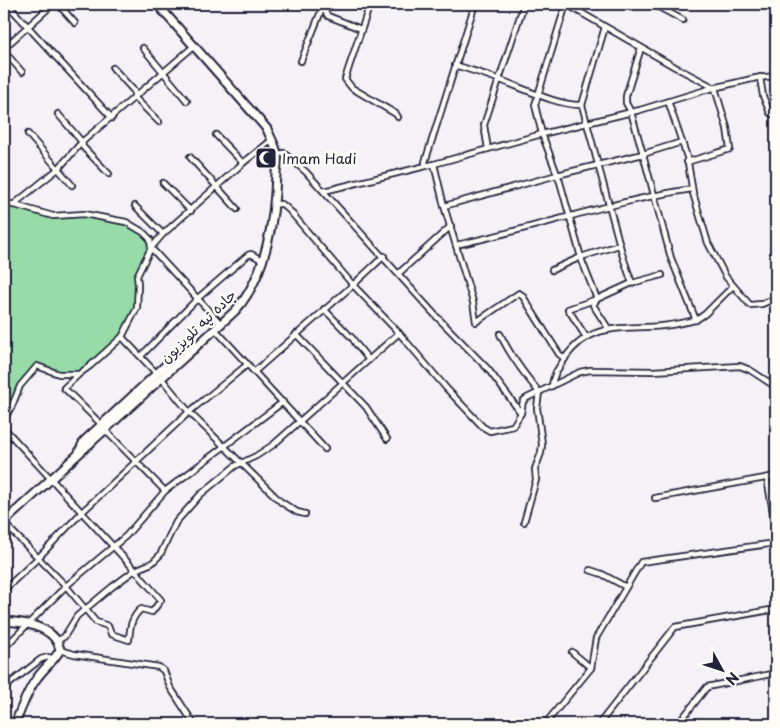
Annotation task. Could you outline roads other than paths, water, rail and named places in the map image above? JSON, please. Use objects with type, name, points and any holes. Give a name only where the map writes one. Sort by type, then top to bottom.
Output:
[{"type":"street","points":[[7,4],[112,118]]},
{"type":"street","points":[[22,72],[4,50],[53,4]]},
{"type":"street","points":[[58,4],[75,23]]},
{"type":"street","name":"جاده تپه تلویزیون","points":[[52,479],[78,455],[84,441],[103,428],[160,376],[181,351],[194,349],[245,300],[262,260],[271,226],[275,204],[277,154],[272,140],[266,129],[156,4]]},
{"type":"street","points":[[310,4],[323,6]]},
{"type":"street","points":[[370,4],[345,79],[352,88],[398,117]]},
{"type":"street","points":[[426,166],[425,162],[475,4]]},
{"type":"street","points":[[488,149],[484,124],[524,4]]},
{"type":"street","points":[[597,299],[581,257],[557,175],[542,134],[535,105],[566,4],[574,6],[641,48],[715,88],[727,128],[730,149],[687,162]]},
{"type":"street","points":[[653,4],[683,20]]},
{"type":"street","points":[[323,6],[328,16],[361,29]]},
{"type":"street","points":[[301,61],[323,6]]},
{"type":"street","points":[[605,26],[582,105],[609,207],[632,283]]},
{"type":"street","points":[[13,205],[58,169],[82,142],[194,46]]},
{"type":"street","points":[[143,48],[187,101]]},
{"type":"street","points":[[641,48],[626,96],[626,103],[631,112],[671,258],[696,320]]},
{"type":"street","points":[[455,65],[538,94],[575,105],[582,105]]},
{"type":"street","points":[[113,68],[134,91],[134,97],[158,122]]},
{"type":"street","points":[[324,191],[434,164],[715,88],[760,77],[776,76]]},
{"type":"street","points":[[760,77],[763,96],[770,113],[776,116]]},
{"type":"street","points":[[668,101],[682,142],[692,189],[708,243],[717,263],[733,286],[750,304],[762,304],[776,298]]},
{"type":"street","points":[[58,114],[82,142],[83,148],[109,174]]},
{"type":"street","points":[[28,134],[72,185]]},
{"type":"street","points":[[216,135],[243,163]]},
{"type":"street","points":[[165,491],[64,388],[122,337],[136,308],[137,276],[152,248],[163,234],[216,186],[272,140]]},
{"type":"street","points":[[444,206],[557,175],[599,166],[682,142]]},
{"type":"street","points":[[277,154],[284,153],[324,191],[436,316],[488,369],[521,412]]},
{"type":"street","points":[[190,157],[237,209]]},
{"type":"street","points":[[434,164],[444,206],[473,302],[476,322],[519,293],[559,354],[565,359]]},
{"type":"street","points":[[163,182],[190,211]]},
{"type":"street","points":[[456,244],[493,237],[654,195],[692,189]]},
{"type":"street","points":[[4,202],[53,216],[84,214],[126,222],[144,232],[150,240],[152,248],[198,298],[218,327],[254,372],[325,448]]},
{"type":"street","points":[[275,204],[282,204],[289,210],[353,285],[399,333],[446,389],[483,427],[490,430],[513,426],[521,412],[523,401],[580,372],[590,370],[653,371],[740,366],[750,370],[776,387]]},
{"type":"street","points":[[135,206],[163,234]]},
{"type":"street","points":[[399,273],[451,226]]},
{"type":"street","points":[[552,270],[581,257],[620,245]]},
{"type":"street","points":[[141,356],[198,298],[248,255],[251,254],[262,260]]},
{"type":"street","points":[[254,372],[384,256]]},
{"type":"street","points":[[586,337],[568,309],[597,299],[632,283],[662,275]]},
{"type":"street","points":[[552,386],[554,375],[565,359],[586,337],[608,328],[663,326],[696,320],[733,286]]},
{"type":"street","points":[[597,299],[593,305],[608,328]]},
{"type":"street","points":[[324,309],[353,339],[369,360]]},
{"type":"street","points":[[56,641],[64,637],[77,616],[84,609],[135,570],[152,563],[160,555],[176,522],[200,494],[235,466],[273,445],[399,333]]},
{"type":"street","points":[[296,334],[366,407],[387,439]]},
{"type":"street","points":[[500,334],[503,343],[539,392],[537,408],[542,444],[534,469],[536,480],[524,522]]},
{"type":"street","points":[[122,337],[160,376],[189,412],[223,447],[281,502],[297,512],[305,514]]},
{"type":"street","points":[[4,590],[81,513],[189,412],[248,364]]},
{"type":"street","points":[[4,419],[12,406],[20,386],[37,366],[59,374],[78,374]]},
{"type":"street","points":[[4,648],[66,586],[126,536],[165,491],[283,402]]},
{"type":"street","points":[[4,428],[52,479],[161,600],[152,612],[141,609],[137,614],[130,624],[129,640],[111,634],[108,626],[96,622],[66,586],[4,522],[52,479]]},
{"type":"street","points":[[655,498],[776,476]]},
{"type":"street","points":[[767,478],[776,530]]},
{"type":"street","points":[[545,724],[591,668],[596,638],[641,562],[776,543]]},
{"type":"street","points":[[590,570],[602,574],[626,587]]},
{"type":"street","points":[[599,724],[674,628],[776,609]]},
{"type":"street","points":[[4,621],[30,623],[50,634],[60,650]]},
{"type":"street","points":[[15,724],[34,682],[60,650]]},
{"type":"street","points":[[60,650],[74,654],[159,667],[164,671],[170,688],[194,724]]},
{"type":"street","points":[[572,652],[591,668]]},
{"type":"street","points":[[5,685],[41,659],[48,657],[54,659]]},
{"type":"street","points":[[678,724],[707,687],[776,673]]},
{"type":"place","name":"Imam Hadi","points":[[266,158]]}]
